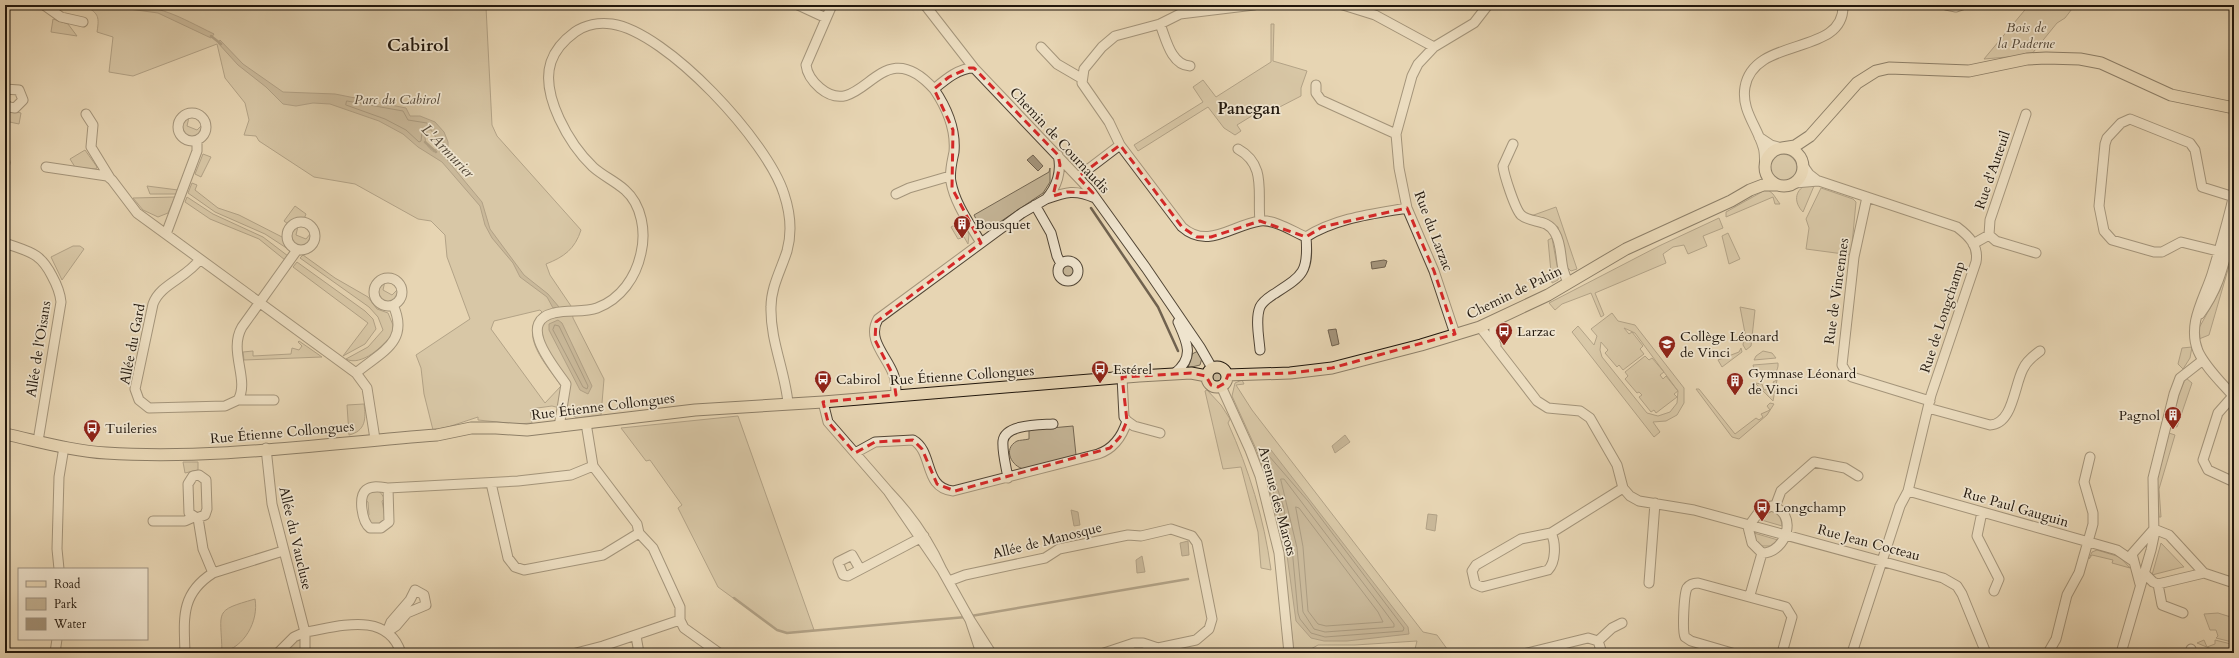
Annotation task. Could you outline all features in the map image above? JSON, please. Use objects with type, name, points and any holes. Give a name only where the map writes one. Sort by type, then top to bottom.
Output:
[{"type":"main road","points":[[1810,136],[1795,146],[1782,148],[1771,153],[1765,165],[1766,175],[1776,185],[1786,186],[1795,183],[1801,175],[1802,151],[1810,136],[1857,83],[1880,70],[1894,68],[1969,71],[2027,60],[2046,58],[2080,59],[2101,63],[2171,95],[2234,108]]},
{"type":"main road","points":[[1782,148],[1794,152],[1802,162]]},
{"type":"main road","name":"Chemin de Pahin","points":[[1750,190],[1765,165]]},
{"type":"main road","name":"Chemin de Pahin","points":[[1227,375],[1290,373],[1332,368],[1421,345],[1480,327],[1569,283],[1626,249],[1731,201],[1750,190],[1763,185],[1776,185]]},
{"type":"main road","points":[[1221,367],[1227,375],[1226,382],[1221,386],[1211,385],[1209,372],[1221,367]]},
{"type":"main road","name":"Rue Étienne Collongues","points":[[5,434],[64,447],[106,453],[212,453],[437,435],[478,428],[522,430],[586,424],[695,410],[823,402],[1175,373],[1209,372]]},
{"type":"street","points":[[44,5],[58,15],[83,22]]},
{"type":"street","points":[[798,5],[826,18]]},
{"type":"street","points":[[832,5],[806,65],[809,76],[824,91],[833,96],[847,96],[855,93],[885,70],[896,68],[917,73],[934,89],[948,114],[954,133],[950,176],[956,198],[981,243]]},
{"type":"street","name":"Chemin de Cournaudis","points":[[925,5],[974,68],[1058,155],[1096,198],[1200,347],[1209,372]]},
{"type":"street","points":[[1254,5],[1192,11],[1180,14],[1160,24],[1115,36],[1102,47],[1084,68],[1081,78],[1084,88],[1109,122],[1120,145],[1182,228],[1190,235],[1197,237],[1211,237],[1260,221],[1272,222],[1306,237]]},
{"type":"street","points":[[1343,5],[1375,15],[1434,47]]},
{"type":"street","name":"Rue du Larzac","points":[[1455,334],[1437,277],[1407,208],[1396,134],[1412,75],[1418,64],[1434,47],[1466,29],[1483,13],[1488,5]]},
{"type":"street","points":[[1765,165],[1764,148],[1748,112],[1744,98],[1746,81],[1752,70],[1769,56],[1831,32],[1840,20],[1843,5]]},
{"type":"street","points":[[1946,5],[1956,7],[1962,5]]},
{"type":"street","points":[[559,426],[566,384],[538,341],[537,330],[540,322],[548,315],[556,312],[597,308],[616,296],[626,287],[636,269],[643,242],[641,222],[631,196],[593,166],[581,152],[559,116],[550,90],[550,67],[560,46],[580,29],[603,23],[622,26],[647,38],[664,49],[710,89],[752,138],[784,192],[789,212],[789,240],[771,300],[771,311],[776,346],[788,403]]},
{"type":"street","points":[[1160,24],[1172,54],[1178,62],[1190,66]]},
{"type":"street","points":[[1040,46],[1057,64],[1081,78]]},
{"type":"street","points":[[949,77],[956,67],[968,60]]},
{"type":"street","points":[[934,89],[949,77],[963,70],[974,68]]},
{"type":"street","points":[[1316,86],[1316,93],[1321,100],[1396,134]]},
{"type":"street","points":[[5,104],[9,107],[16,108],[23,100],[19,90],[6,90]]},
{"type":"street","points":[[86,114],[93,125],[91,147],[110,178],[134,210],[356,373],[368,388],[375,439]]},
{"type":"street","name":"Rue d'Auteuil","points":[[1989,235],[1990,220],[2026,114]]},
{"type":"street","points":[[2130,119],[2188,141],[2195,150],[2202,187],[2234,196],[2226,253],[2181,242],[2162,252],[2154,252],[2110,238],[2103,229],[2099,206],[2105,141],[2122,121],[2130,119]]},
{"type":"street","points":[[1759,137],[1771,145],[1782,148]]},
{"type":"street","points":[[166,234],[197,154],[197,141]]},
{"type":"street","points":[[1513,144],[1503,166],[1518,211],[1527,218],[1544,222],[1554,231],[1562,270],[1569,283]]},
{"type":"street","points":[[1067,192],[1120,145]]},
{"type":"street","points":[[1238,149],[1253,161],[1257,169],[1260,221]]},
{"type":"street","points":[[1046,199],[1053,191],[1057,182],[1060,165],[1058,155]]},
{"type":"street","points":[[1795,183],[1818,180],[1812,177],[1802,162]]},
{"type":"street","points":[[46,167],[99,174],[110,178]]},
{"type":"street","points":[[896,194],[950,176]]},
{"type":"street","points":[[1819,181],[1957,227],[1974,244],[1989,235],[1996,241],[2036,254]]},
{"type":"street","points":[[1057,182],[1060,188],[1067,192]]},
{"type":"street","points":[[896,395],[894,374],[875,340],[874,330],[876,322],[884,314],[1035,205],[1046,199],[1067,192],[1080,192],[1096,198]]},
{"type":"street","name":"Rue de Vincennes","points":[[1867,197],[1854,257],[1842,365],[1846,372],[1852,377],[1990,425],[1999,423],[2006,415],[2024,368],[2040,351]]},
{"type":"street","points":[[1035,205],[1051,233],[1056,254],[1061,264]]},
{"type":"street","points":[[1306,237],[1322,227],[1364,216],[1407,208]]},
{"type":"street","points":[[2234,225],[2213,297],[2195,322],[2196,344],[2203,360],[2234,396],[2218,413],[2203,460],[2208,470],[2234,482]]},
{"type":"street","points":[[1260,350],[1258,323],[1260,308],[1266,299],[1301,275],[1305,264],[1306,237]]},
{"type":"street","name":"Allée de l'Oisans","points":[[5,243],[41,258],[46,262],[61,294],[61,302],[38,441]]},
{"type":"street","name":"Rue de Longchamp","points":[[1852,653],[1900,506],[1908,492],[1929,405],[1976,262],[1977,253],[1974,244]]},
{"type":"street","points":[[238,400],[241,391],[237,337],[297,250]]},
{"type":"street","name":"Allée du Gard","points":[[200,259],[189,273],[164,289],[156,297],[136,392],[144,406],[154,409],[225,406],[238,400],[274,400]]},
{"type":"street","name":"Chemin de Cournaudis","points":[[1167,299],[1182,332],[1188,352],[1186,362],[1175,373]]},
{"type":"street","points":[[356,373],[397,337],[399,325],[393,305]]},
{"type":"street","points":[[1492,321],[1494,325],[1493,336],[1496,345]]},
{"type":"street","points":[[1480,327],[1496,345],[1540,403],[1548,408],[1580,411],[1594,421],[1617,465],[1623,488],[1551,533],[1521,539],[1476,566],[1472,571],[1475,584],[1482,587],[1548,570],[1553,561],[1553,542],[1551,533]]},
{"type":"street","points":[[2120,653],[2151,550],[2154,529],[2153,478],[2174,394],[2180,378],[2203,360]]},
{"type":"street","points":[[1122,377],[1124,417],[1127,422],[1131,425],[1160,433]]},
{"type":"street","name":"Avenue des Marots","points":[[1221,386],[1260,476],[1279,553],[1289,653]]},
{"type":"street","points":[[823,402],[828,422],[888,491],[922,537],[991,653]]},
{"type":"street","points":[[854,453],[874,442],[908,439],[915,442],[920,447],[932,477],[944,489],[958,491],[1107,450],[1120,437],[1127,422]]},
{"type":"street","points":[[586,424],[593,466],[636,524],[639,533],[648,542],[656,556],[680,607],[680,620],[685,629],[719,653]]},
{"type":"street","points":[[1008,478],[1003,441],[1007,432],[1014,428],[1053,424]]},
{"type":"street","points":[[59,568],[57,549],[58,477],[64,447]]},
{"type":"street","name":"Allée du Vaucluse","points":[[266,448],[272,504],[305,632],[305,653]]},
{"type":"street","points":[[2048,653],[2056,640],[2067,595],[2079,574],[2088,542],[2093,518],[2084,482],[2090,457]]},
{"type":"street","points":[[1774,507],[1781,491],[1814,462],[1845,468],[1858,476]]},
{"type":"street","points":[[388,488],[389,522],[381,528],[370,528],[363,520],[362,494],[371,487],[388,488],[491,483],[571,475],[593,466]]},
{"type":"street","points":[[491,483],[508,558],[519,569],[524,570],[603,555],[639,533]]},
{"type":"street","name":"Rue Jean Cocteau","points":[[1623,488],[1636,500],[1678,506],[1937,576],[1957,586],[1965,600],[1986,653]]},
{"type":"street","name":"Rue Paul Gauguin","points":[[1908,492],[2116,550],[2146,570]]},
{"type":"street","points":[[1648,583],[1655,503]]},
{"type":"street","points":[[1762,553],[1751,540],[1748,524],[1762,509],[1774,507]]},
{"type":"street","points":[[1762,553],[1777,547],[1788,529],[1785,518],[1774,507]]},
{"type":"street","points":[[1982,512],[1977,536],[1999,579],[1994,591]]},
{"type":"street","points":[[153,521],[185,521],[196,518],[202,545],[213,573]]},
{"type":"street","points":[[2140,584],[2132,554],[2154,529]]},
{"type":"street","points":[[2154,529],[2169,536],[2204,573],[2234,583]]},
{"type":"street","name":"Allée de Manosque","points":[[948,581],[965,574],[1045,558],[1059,549],[1082,544],[1171,530],[1189,534],[1197,543],[1212,622],[1209,629],[1199,639],[1159,650],[1143,643],[1134,643],[1104,653]]},
{"type":"street","points":[[860,569],[922,537]]},
{"type":"street","name":"Rue Paul Gauguin","points":[[2116,550],[2142,546],[2151,550]]},
{"type":"street","points":[[185,653],[185,612],[188,600],[200,582],[213,573],[283,550]]},
{"type":"street","points":[[1750,596],[1762,553]]},
{"type":"street","points":[[2146,570],[2153,582],[2158,584],[2204,573]]},
{"type":"street","points":[[1732,653],[1691,641],[1685,637],[1683,630],[1686,590],[1691,584],[1698,582],[1784,606],[1790,610],[1792,617],[1782,653]]},
{"type":"street","points":[[2158,584],[2162,605],[2183,613]]},
{"type":"street","points":[[415,590],[422,593],[426,600],[425,606],[407,613],[396,626],[387,632],[391,622],[410,600],[412,593],[415,590]]},
{"type":"street","points":[[969,617],[980,651]]},
{"type":"street","points":[[576,653],[636,636],[680,620]]},
{"type":"street","points":[[278,653],[294,636],[305,632],[366,623],[387,632],[401,653]]},
{"type":"street","points":[[1598,641],[1612,628],[1622,623]]},
{"type":"street","points":[[636,636],[639,653]]},
{"type":"street","points":[[1527,653],[1584,638],[1598,641]]},
{"type":"street","points":[[55,653],[57,640]]},
{"type":"street","points":[[1598,641],[1602,653]]},
{"type":"highlighted area","points":[[969,68],[974,68],[1058,155],[1060,165],[1053,196],[1067,192],[1093,193],[1078,177],[1120,145],[1182,227],[1197,237],[1211,237],[1260,221],[1306,237],[1322,227],[1407,208],[1434,271],[1455,334],[1332,368],[1290,373],[1228,375],[1225,383],[1218,387],[1211,385],[1206,376],[1191,373],[1122,377],[1127,421],[1120,437],[1110,448],[955,491],[937,484],[922,449],[913,440],[875,442],[855,453],[828,422],[823,407],[823,402],[896,395],[893,375],[875,340],[876,322],[981,243],[952,188],[953,130],[934,89],[949,77]]},
{"type":"green space","name":"Parc du Cabirol","points":[[85,5],[491,5],[486,7],[492,125],[497,136],[581,230],[579,237],[568,252],[546,264],[550,275],[571,306],[573,318],[604,379],[601,415],[577,418],[568,410],[552,406],[530,409],[532,423],[517,424],[478,420],[478,417],[448,427],[433,430],[424,394],[421,368],[416,355],[470,319],[447,257],[445,235],[431,221],[418,219],[355,184],[314,177],[259,141],[256,136],[244,135],[249,120],[245,103],[225,78],[217,44],[133,76],[109,72],[113,37],[97,32],[97,15]],"holes":[[[540,310],[542,312],[535,321],[532,330],[533,340],[542,359],[561,386],[545,403],[491,329],[494,321]]]},
{"type":"green space","name":"Bois de la Paderne","points":[[2029,5],[2075,5],[2065,18],[2057,23],[2031,55],[1984,59]]},
{"type":"green space","points":[[53,19],[68,24],[77,36],[51,32]]},
{"type":"green space","points":[[1271,24],[1274,24],[1273,61],[1307,71],[1301,88],[1301,96],[1268,113],[1263,109],[1237,125],[1241,131],[1235,135],[1224,128],[1208,107],[1138,151],[1134,145],[1203,102],[1193,87],[1203,80],[1216,97],[1271,62]]},
{"type":"green space","points":[[5,109],[21,113],[19,124],[5,121]]},
{"type":"green space","points":[[189,117],[187,126],[197,130],[203,124],[201,133],[195,138],[187,136],[182,130],[183,122]]},
{"type":"green space","points":[[85,150],[97,167],[96,169],[75,167],[70,159]]},
{"type":"green space","points":[[203,154],[211,157],[201,177],[195,174]]},
{"type":"green space","points":[[1783,154],[1793,158],[1797,168],[1793,178],[1783,182],[1773,178],[1769,168],[1773,158]]},
{"type":"green space","points":[[1050,168],[1050,182],[1043,193],[991,228],[979,225],[974,215],[1049,172]]},
{"type":"green space","points":[[192,183],[197,185],[195,190],[218,208],[239,215],[284,238],[288,249],[265,234],[215,212],[188,193]]},
{"type":"green space","points":[[1806,185],[1814,186],[1803,212],[1798,205],[1797,194],[1799,190]]},
{"type":"green space","points":[[147,186],[178,190],[176,194],[150,194]]},
{"type":"green space","points":[[1821,188],[1853,199],[1856,202],[1851,255],[1806,249],[1809,228],[1806,219]]},
{"type":"green space","points":[[1767,189],[1773,194],[1780,204],[1775,204],[1773,197],[1726,217],[1726,212]]},
{"type":"green space","points":[[175,197],[168,213],[158,217],[143,210],[133,198]]},
{"type":"green space","points":[[187,197],[213,214],[263,237],[288,256],[285,260],[259,239],[210,219],[185,202]]},
{"type":"green space","points":[[295,206],[306,214],[304,219],[295,219],[288,224],[284,221]]},
{"type":"green space","points":[[1556,207],[1577,269],[1571,271],[1566,266],[1558,227],[1544,218],[1531,216]]},
{"type":"green space","points":[[1719,218],[1723,228],[1703,236],[1707,246],[1688,254],[1684,245],[1673,247],[1663,254],[1666,263],[1595,293],[1604,315],[1601,317],[1591,293],[1562,304],[1555,310],[1549,303],[1659,246]]},
{"type":"green space","points":[[962,221],[969,234],[968,244],[964,237],[958,239],[951,227]]},
{"type":"green space","points":[[298,226],[296,235],[306,239],[311,233],[310,241],[304,246],[296,246],[291,239],[292,231]]},
{"type":"green space","points":[[1728,233],[1740,259],[1729,264],[1722,236]]},
{"type":"green space","points":[[1552,238],[1559,276],[1558,280],[1552,283],[1548,240]]},
{"type":"green space","points":[[73,246],[80,246],[84,249],[62,280],[51,257]]},
{"type":"green space","points":[[303,255],[335,278],[368,297],[377,309],[388,313],[393,325],[392,334],[384,344],[372,354],[358,360],[352,361],[346,359],[368,347],[383,330],[378,317],[369,307],[300,258]]},
{"type":"green space","points":[[297,262],[365,311],[373,319],[376,329],[365,344],[343,356],[368,323],[293,267]]},
{"type":"green space","points":[[1068,265],[1072,267],[1074,271],[1072,275],[1068,277],[1064,275],[1062,271],[1064,267]]},
{"type":"green space","points":[[2229,266],[2209,335],[2199,339],[2199,328],[2220,290],[2227,267]]},
{"type":"green space","points":[[385,281],[383,290],[392,295],[398,289],[397,297],[390,302],[382,301],[377,295],[378,286]]},
{"type":"green space","points":[[1740,307],[1755,310],[1751,346],[1746,350],[1743,345],[1745,333]]},
{"type":"green space","points":[[1612,313],[1618,321],[1635,325],[1684,388],[1684,403],[1677,415],[1666,421],[1653,422],[1660,432],[1654,437],[1572,332],[1578,326],[1594,345],[1597,336],[1591,329]],"holes":[[[1624,328],[1635,333],[1678,391],[1677,403],[1670,412],[1658,416],[1647,413],[1602,357],[1600,350],[1601,342],[1608,350],[1605,353],[1617,367],[1619,365],[1623,370],[1644,354],[1640,349],[1643,346],[1632,332],[1629,334]]]},
{"type":"green space","points":[[299,341],[322,357],[244,360],[243,352],[253,351],[253,356],[291,354],[292,348],[299,350],[302,346],[298,342]]},
{"type":"green space","points":[[2192,347],[2190,358],[2183,369],[2178,364],[2182,348]]},
{"type":"green space","points":[[1741,348],[1742,352],[1722,367],[1718,360],[1739,352]]},
{"type":"green space","points":[[1198,351],[1202,358],[1200,365],[1188,368],[1192,354]]},
{"type":"green space","points":[[1763,351],[1772,353],[1776,358],[1754,360],[1756,356]]},
{"type":"green space","points":[[1645,356],[1649,360],[1652,358],[1664,372],[1660,375],[1663,379],[1666,376],[1678,391],[1674,394],[1677,397],[1656,413],[1654,410],[1651,412],[1639,397],[1642,395],[1639,392],[1637,393],[1625,379],[1628,376],[1625,372]]},
{"type":"green space","points":[[1778,363],[1778,368],[1775,372],[1767,376],[1758,374],[1753,365]]},
{"type":"green space","points":[[1217,371],[1221,373],[1223,377],[1221,381],[1217,383],[1213,381],[1211,377],[1213,373]]},
{"type":"green space","points":[[2186,378],[2192,383],[2177,427],[2171,426],[2180,390]]},
{"type":"green space","points":[[1242,380],[1244,384],[1236,385],[1252,410],[1423,632],[1437,635],[1450,653],[1414,653],[1417,641],[1355,645],[1318,645],[1304,653],[1294,653],[1281,534],[1267,480],[1257,451],[1232,396],[1235,383]]},
{"type":"green space","points":[[1777,380],[1776,387],[1773,382]]},
{"type":"green space","points":[[1755,383],[1762,384],[1764,390],[1775,388],[1773,401]]},
{"type":"green space","points":[[1696,389],[1699,389],[1735,434],[1756,418],[1759,420],[1763,417],[1761,414],[1770,410],[1767,406],[1770,403],[1774,404],[1767,415],[1739,439],[1732,437]]},
{"type":"green space","points":[[1207,390],[1221,405],[1230,419],[1228,423],[1243,458],[1260,513],[1271,570],[1261,568],[1258,532],[1241,467],[1223,469],[1205,391]]},
{"type":"green space","points":[[364,404],[364,423],[359,430],[349,435],[347,405]]},
{"type":"green space","points":[[738,416],[814,630],[787,633],[777,630],[718,587],[678,508],[682,505],[650,460],[646,461],[621,428]]},
{"type":"green space","points":[[1073,426],[1076,455],[1024,469],[1016,465],[1010,457],[1010,448],[1013,444],[1017,441],[1029,439],[1029,430]]},
{"type":"green space","points":[[2169,433],[2175,435],[2159,489],[2161,517],[2159,517],[2156,484]]},
{"type":"green space","points":[[183,462],[198,462],[198,470],[185,473]]},
{"type":"green space","points":[[376,490],[380,492],[385,499],[382,501],[386,522],[373,526],[366,517],[369,515],[368,502],[365,500],[366,494]]},
{"type":"green space","points":[[1769,511],[1775,512],[1781,520],[1782,526],[1758,519]]},
{"type":"green space","points":[[1754,533],[1778,540],[1770,546],[1761,546],[1755,540]]},
{"type":"green space","points":[[2161,543],[2184,567],[2152,575]]},
{"type":"green space","points":[[2097,550],[2120,557],[2130,568],[2112,563],[2113,560],[2092,555],[2089,559],[2092,552]]},
{"type":"green space","points":[[255,599],[255,616],[248,632],[237,645],[222,652],[222,614],[232,606]]},
{"type":"green space","points":[[2218,613],[2234,618],[2234,653],[2221,653],[2197,643],[2204,640],[2207,647],[2215,644],[2215,640],[2231,644],[2232,642],[2216,638],[2218,636],[2216,630],[2210,630],[2204,614]]},
{"type":"green space","points":[[296,639],[301,639],[303,653],[283,653]]},
{"type":"water","points":[[119,5],[158,9],[179,17],[214,34],[211,38],[158,13],[129,9]]},
{"type":"water","points":[[220,40],[243,64],[283,92],[335,94],[406,108],[410,116],[420,116],[435,122],[444,132],[448,142],[448,161],[482,202],[490,229],[524,275],[548,294],[559,307],[553,308],[547,297],[520,277],[513,263],[492,238],[485,225],[480,206],[442,162],[418,147],[403,134],[379,121],[330,104],[313,103],[296,106],[283,104],[266,87],[238,65],[218,43]],"holes":[[[428,130],[431,130],[440,144],[434,152],[427,145],[425,139],[426,133]]]},
{"type":"water","points":[[1033,155],[1043,166],[1038,171],[1027,160]]},
{"type":"water","points":[[1387,261],[1385,267],[1372,269],[1371,262]]},
{"type":"water","points":[[558,320],[562,323],[592,386],[588,394],[580,390],[549,330],[549,324]]},
{"type":"water","points":[[1336,329],[1339,344],[1332,346],[1328,330]]},
{"type":"water","points":[[1345,435],[1350,442],[1335,453],[1332,446]]},
{"type":"water","points":[[1266,450],[1271,450],[1408,627],[1409,634],[1347,641],[1324,641],[1311,638],[1296,621],[1283,526],[1262,453]]},
{"type":"water","points":[[1071,510],[1078,512],[1080,525],[1074,526]]},
{"type":"water","points":[[1428,514],[1437,515],[1435,531],[1426,529]]},
{"type":"water","points":[[1188,541],[1189,555],[1182,556],[1180,543]]},
{"type":"water","points":[[1142,556],[1145,572],[1137,573],[1136,560]]},
{"type":"waterway","name":"L'Armurier","points":[[211,36],[221,44]]},
{"type":"waterway","name":"L'Armurier","points":[[425,142],[436,152]]},
{"type":"waterway","points":[[1091,208],[1158,307],[1178,351]]},
{"type":"waterway","points":[[971,616],[1188,579]]},
{"type":"waterway","points":[[734,598],[777,630],[787,633],[966,617]]},
{"type":"place","name":"Bousquet","points":[[962,239]]},
{"type":"place","name":"Larzac","points":[[1504,346]]},
{"type":"place","name":"Collège Léonard de Vinci","points":[[1667,359]]},
{"type":"place","name":"Estérel","points":[[1100,384]]},
{"type":"place","name":"Cabirol","points":[[823,394]]},
{"type":"place","name":"Gymnase Léonard de Vinci","points":[[1735,396]]},
{"type":"place","name":"Pagnol","points":[[2173,430]]},
{"type":"place","name":"Tuileries","points":[[92,443]]},
{"type":"place","name":"Longchamp","points":[[1762,522]]},
{"type":"district","name":"Cabirol","points":[[418,45]]},
{"type":"district","name":"Panegan","points":[[1249,108]]}]
